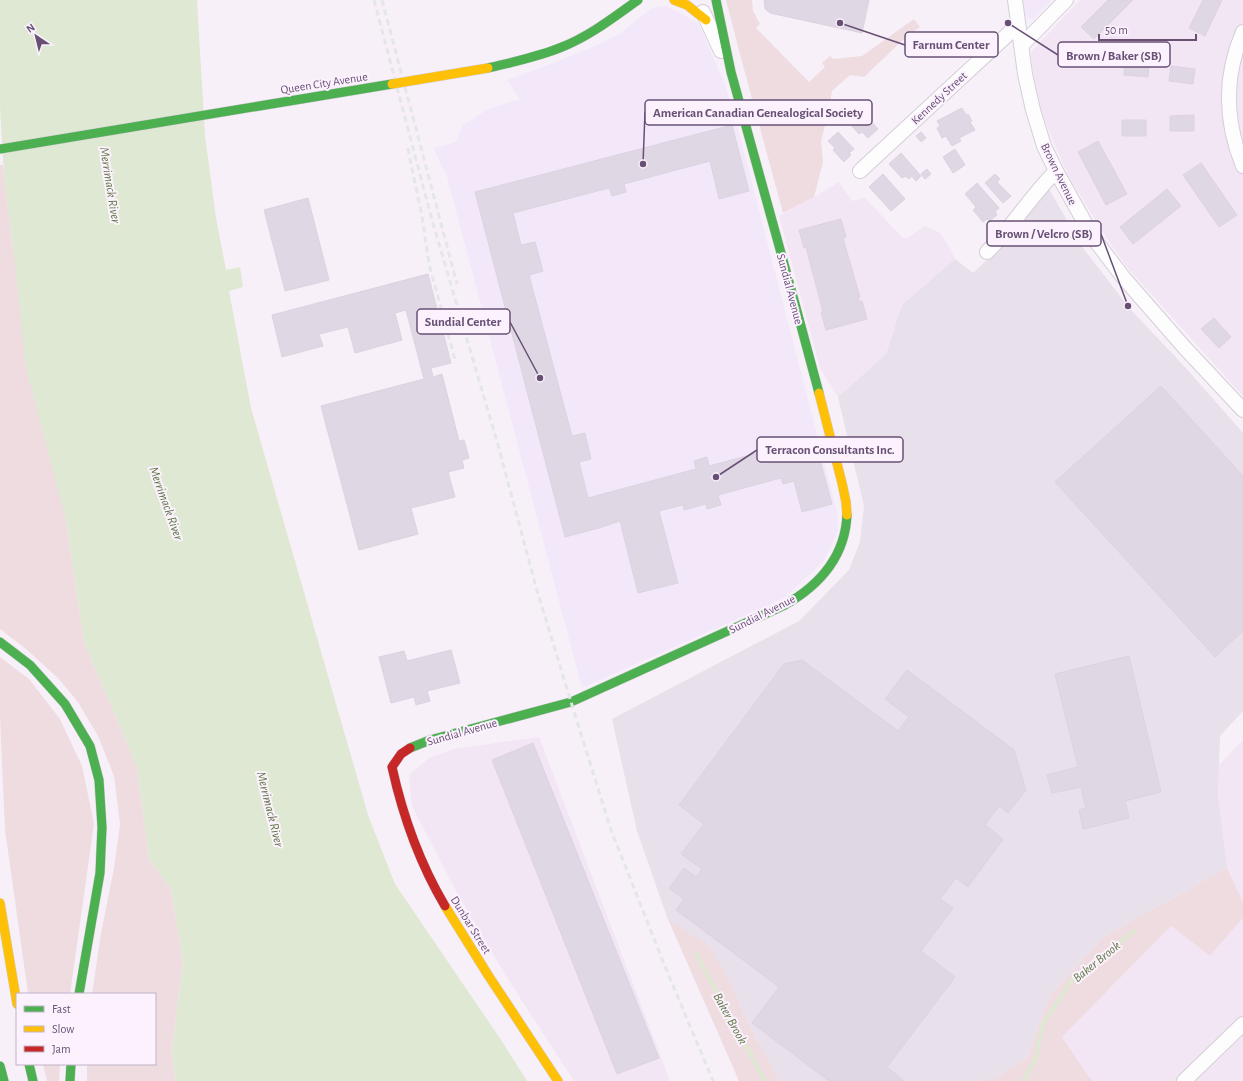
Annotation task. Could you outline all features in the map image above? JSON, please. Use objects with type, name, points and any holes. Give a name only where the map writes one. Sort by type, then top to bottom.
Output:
[{"type":"main road","name":"Queen City Avenue","points":[[0,149],[488,68],[523,59],[572,42],[596,29],[638,0]]},
{"type":"main road","points":[[674,0],[688,6],[706,20]]},
{"type":"main road","name":"Sundial Avenue","points":[[392,767],[401,754],[413,746],[570,702],[766,614],[793,600],[817,581],[836,558],[843,544],[847,514],[845,498],[794,300],[731,72],[716,0]]},
{"type":"main road","points":[[0,642],[30,665],[65,704],[90,746],[99,780],[102,827],[100,873],[79,993]]},
{"type":"main road","name":"Dunbar Street","points":[[392,767],[399,799],[412,840],[423,867],[454,922],[558,1081]]},
{"type":"main road","points":[[0,903],[16,998]]},
{"type":"main road","points":[[29,1065],[33,1081]]},
{"type":"main road","points":[[70,1081],[71,1065]]},
{"type":"main road","points":[[0,1066],[4,1081]]},
{"type":"street","name":"Sundial Avenue","points":[[699,0],[706,20],[731,72]]},
{"type":"street","name":"Brown Avenue","points":[[1015,0],[1025,74],[1033,110],[1044,146],[1085,224],[1109,259],[1184,347],[1243,410]]},
{"type":"street","points":[[1021,46],[1066,0]]},
{"type":"street","name":"Kennedy Street","points":[[860,171],[1018,25]]},
{"type":"street","points":[[1243,32],[1230,80],[1229,95],[1230,119],[1238,154],[1243,166]]},
{"type":"street","points":[[987,252],[1001,238],[1045,182],[1056,171]]},
{"type":"street","points":[[1184,1081],[1198,1075],[1243,1024]]},
{"type":"shaded area","points":[[726,0],[752,0],[753,11],[760,24],[756,28],[809,82],[825,67],[822,63],[830,56],[833,59],[862,56],[914,19],[920,27],[906,37],[864,77],[850,75],[832,91],[821,141],[823,162],[814,197],[783,213],[741,58]]},
{"type":"shaded area","points":[[1022,0],[1052,0],[1033,19],[1030,19],[1025,16]]},
{"type":"shaded area","points":[[1080,0],[1243,0],[1243,396],[1125,265],[1068,175],[1053,141],[1042,113],[1033,72],[1031,52]]},
{"type":"shaded area","points":[[666,6],[697,22],[725,85],[737,125],[837,512],[838,531],[824,561],[784,598],[582,688],[446,173],[442,168],[434,148],[456,142],[462,126],[488,109],[520,99],[507,80],[591,48],[619,34],[652,8]]},
{"type":"shaded area","points":[[0,165],[3,165],[13,247],[66,520],[84,642],[137,767],[149,859],[171,889],[183,962],[172,1049],[175,1081],[87,1081],[87,1065],[156,1065],[156,993],[92,993],[101,933],[114,868],[120,824],[114,776],[98,736],[78,702],[58,678],[26,649],[0,629]]},
{"type":"shaded area","points":[[839,182],[852,201],[865,198],[901,236],[907,239],[924,226],[940,233],[955,259],[902,305],[886,354],[838,397],[820,368],[779,216]]},
{"type":"shaded area","points":[[1049,189],[1083,248],[1130,309],[1184,366],[1243,433],[1243,711],[1220,736],[1218,794],[1227,868],[1103,937],[1050,995],[1027,1058],[994,1079],[972,1081],[780,1081],[750,1027],[726,973],[669,921],[667,917],[637,831],[612,719],[799,621],[849,570],[860,542],[864,506],[838,397],[886,354],[902,305],[955,259],[973,273],[1004,244]]},
{"type":"shaded area","points":[[0,657],[29,679],[60,719],[82,766],[94,824],[70,993],[28,993],[5,830],[0,716]]},
{"type":"shaded area","points":[[539,737],[670,1081],[574,1081],[506,976],[456,891],[412,806],[409,775],[429,758],[454,749]]},
{"type":"shaded area","points":[[1243,740],[1243,902],[1227,868],[1218,794],[1219,765]]},
{"type":"shaded area","points":[[1227,868],[1243,902],[1243,918],[1210,956],[1171,926],[1062,1037],[1092,1081],[972,1081],[994,1079],[1027,1058],[1050,995],[1103,937]]},
{"type":"shaded area","points":[[667,917],[670,921],[709,946],[726,973],[750,1027],[780,1081],[739,1081]]},
{"type":"shaded area","points":[[1243,918],[1243,1081],[1092,1081],[1062,1037],[1171,926],[1210,956]]},
{"type":"shaded area","points":[[43,1065],[60,1065],[59,1081],[47,1081]]},
{"type":"water","name":"Merrimack River","points":[[0,0],[197,0],[205,136],[216,218],[226,270],[240,267],[243,287],[229,291],[251,408],[368,815],[395,884],[501,1040],[527,1081],[175,1081],[172,1049],[183,962],[171,889],[149,859],[137,767],[84,642],[66,520],[26,368],[4,175],[0,106]]},
{"type":"building","points":[[764,0],[869,0],[862,33],[770,13],[765,9]]},
{"type":"building","points":[[1108,0],[1133,0],[1094,39],[1081,27]]},
{"type":"building","points":[[1203,0],[1222,0],[1205,36],[1189,28]]},
{"type":"building","points":[[1125,60],[1149,62],[1148,77],[1124,75]]},
{"type":"building","points":[[1171,66],[1195,69],[1193,84],[1169,81]]},
{"type":"building","points":[[854,100],[878,129],[868,138],[862,132],[859,134],[842,112]]},
{"type":"building","points":[[962,108],[966,115],[968,114],[972,121],[970,122],[975,130],[959,138],[961,141],[952,146],[946,136],[942,138],[937,128],[940,126],[937,121]]},
{"type":"building","points":[[1194,115],[1194,131],[1170,131],[1170,116]]},
{"type":"building","points":[[1122,120],[1146,120],[1146,136],[1122,136]]},
{"type":"building","points":[[732,125],[749,191],[719,199],[710,161],[624,184],[626,192],[612,196],[609,188],[513,213],[521,245],[535,242],[543,271],[529,275],[572,436],[585,433],[591,459],[579,462],[588,498],[696,469],[694,461],[707,457],[709,466],[814,438],[832,504],[802,512],[794,481],[783,484],[781,478],[718,495],[721,505],[707,509],[706,504],[684,510],[683,505],[659,511],[678,583],[638,593],[620,521],[565,537],[475,192]]},
{"type":"building","points":[[838,132],[854,149],[849,153],[851,155],[844,162],[833,150],[835,148],[828,141]]},
{"type":"building","points":[[921,132],[926,138],[921,142],[916,136]]},
{"type":"building","points":[[1098,141],[1127,194],[1106,205],[1078,152]]},
{"type":"building","points":[[955,149],[965,165],[953,173],[943,157]]},
{"type":"building","points":[[901,153],[921,176],[916,181],[912,176],[909,179],[905,176],[902,178],[889,164]]},
{"type":"building","points":[[1201,163],[1237,215],[1219,227],[1183,175]]},
{"type":"building","points":[[927,169],[931,174],[925,179],[921,174]]},
{"type":"building","points":[[883,174],[905,199],[891,211],[869,187]]},
{"type":"building","points":[[995,174],[1000,179],[997,182],[1011,196],[1003,203],[985,183]]},
{"type":"building","points":[[977,183],[999,208],[995,212],[997,215],[989,221],[987,219],[983,222],[973,210],[976,207],[965,194]]},
{"type":"building","points":[[1167,189],[1181,206],[1133,244],[1120,227]]},
{"type":"building","points":[[308,198],[329,280],[285,291],[264,210]]},
{"type":"building","points":[[841,219],[846,237],[843,238],[860,297],[858,297],[860,302],[862,301],[867,319],[826,330],[821,312],[823,312],[806,247],[804,248],[799,230]]},
{"type":"building","points":[[428,274],[451,363],[431,368],[433,377],[442,374],[459,441],[464,440],[469,458],[462,460],[464,468],[448,472],[455,497],[411,508],[418,534],[359,550],[321,406],[424,379],[406,310],[395,313],[402,340],[355,353],[348,327],[319,334],[323,346],[282,357],[272,315]]},
{"type":"building","points":[[1214,318],[1231,337],[1219,348],[1201,329]]},
{"type":"building","points":[[1161,386],[1243,476],[1243,631],[1215,657],[1055,482]]},
{"type":"building","points":[[451,650],[460,683],[427,691],[430,701],[416,705],[414,697],[391,703],[379,657],[404,651],[407,661]]},
{"type":"building","points":[[1129,656],[1161,792],[1125,801],[1129,818],[1083,829],[1079,810],[1086,808],[1081,787],[1052,793],[1047,775],[1078,767],[1055,674]]},
{"type":"building","points":[[802,660],[898,731],[909,717],[885,699],[907,670],[1014,750],[1026,790],[1008,813],[999,806],[985,825],[1003,839],[968,887],[956,878],[940,899],[953,908],[921,951],[955,977],[887,1067],[904,1081],[829,1081],[752,1023],[779,987],[676,910],[684,899],[669,888],[684,868],[696,877],[702,869],[681,854],[704,824],[679,805],[784,664]]},
{"type":"building","points":[[533,743],[659,1058],[617,1074],[492,760]]},
{"type":"waterway","name":"Baker Brook","points":[[1023,1081],[1035,1061],[1043,1024],[1071,981],[1134,931]]},
{"type":"waterway","name":"Baker Brook","points":[[696,954],[765,1081]]},
{"type":"railway","points":[[374,0],[432,220],[498,445],[536,587],[611,830],[664,964],[713,1081]]},
{"type":"railway","points":[[382,0],[457,284]]},
{"type":"railway","points":[[408,148],[422,216],[429,264],[455,360]]},
{"type":"traffic: fast","points":[[488,68],[553,51],[572,43],[602,26],[638,0]]},
{"type":"traffic: fast","points":[[716,0],[731,72],[819,393]]},
{"type":"traffic: fast","points":[[0,149],[392,84]]},
{"type":"traffic: fast","points":[[410,748],[430,740],[571,702],[783,606],[808,589],[828,569],[841,544],[847,515]]},
{"type":"traffic: fast","points":[[0,642],[30,665],[65,704],[90,746],[99,780],[102,827],[100,873],[79,993]]},
{"type":"traffic: fast","points":[[29,1065],[33,1081]]},
{"type":"traffic: fast","points":[[70,1081],[71,1065]]},
{"type":"traffic: fast","points":[[0,1066],[4,1081]]},
{"type":"traffic: slow","points":[[674,0],[687,5],[706,20]]},
{"type":"traffic: slow","points":[[392,84],[488,68]]},
{"type":"traffic: slow","points":[[819,393],[842,483],[847,515]]},
{"type":"traffic: slow","points":[[0,903],[16,998]]},
{"type":"traffic: slow","points":[[445,906],[488,975],[558,1081]]},
{"type":"traffic: jam","points":[[410,748],[401,754],[392,767],[396,786],[413,839],[427,873],[445,906]]},
{"type":"place","name":"Farnum Center","points":[[840,23]]},
{"type":"place","name":"Brown / Baker (SB)","points":[[1008,23]]},
{"type":"place","name":"American Canadian Genealogical Society","points":[[643,164]]},
{"type":"place","name":"Brown / Velcro (SB)","points":[[1128,306]]},
{"type":"place","name":"Sundial Center","points":[[540,378]]},
{"type":"place","name":"Terracon Consultants Inc.","points":[[716,477]]}]
